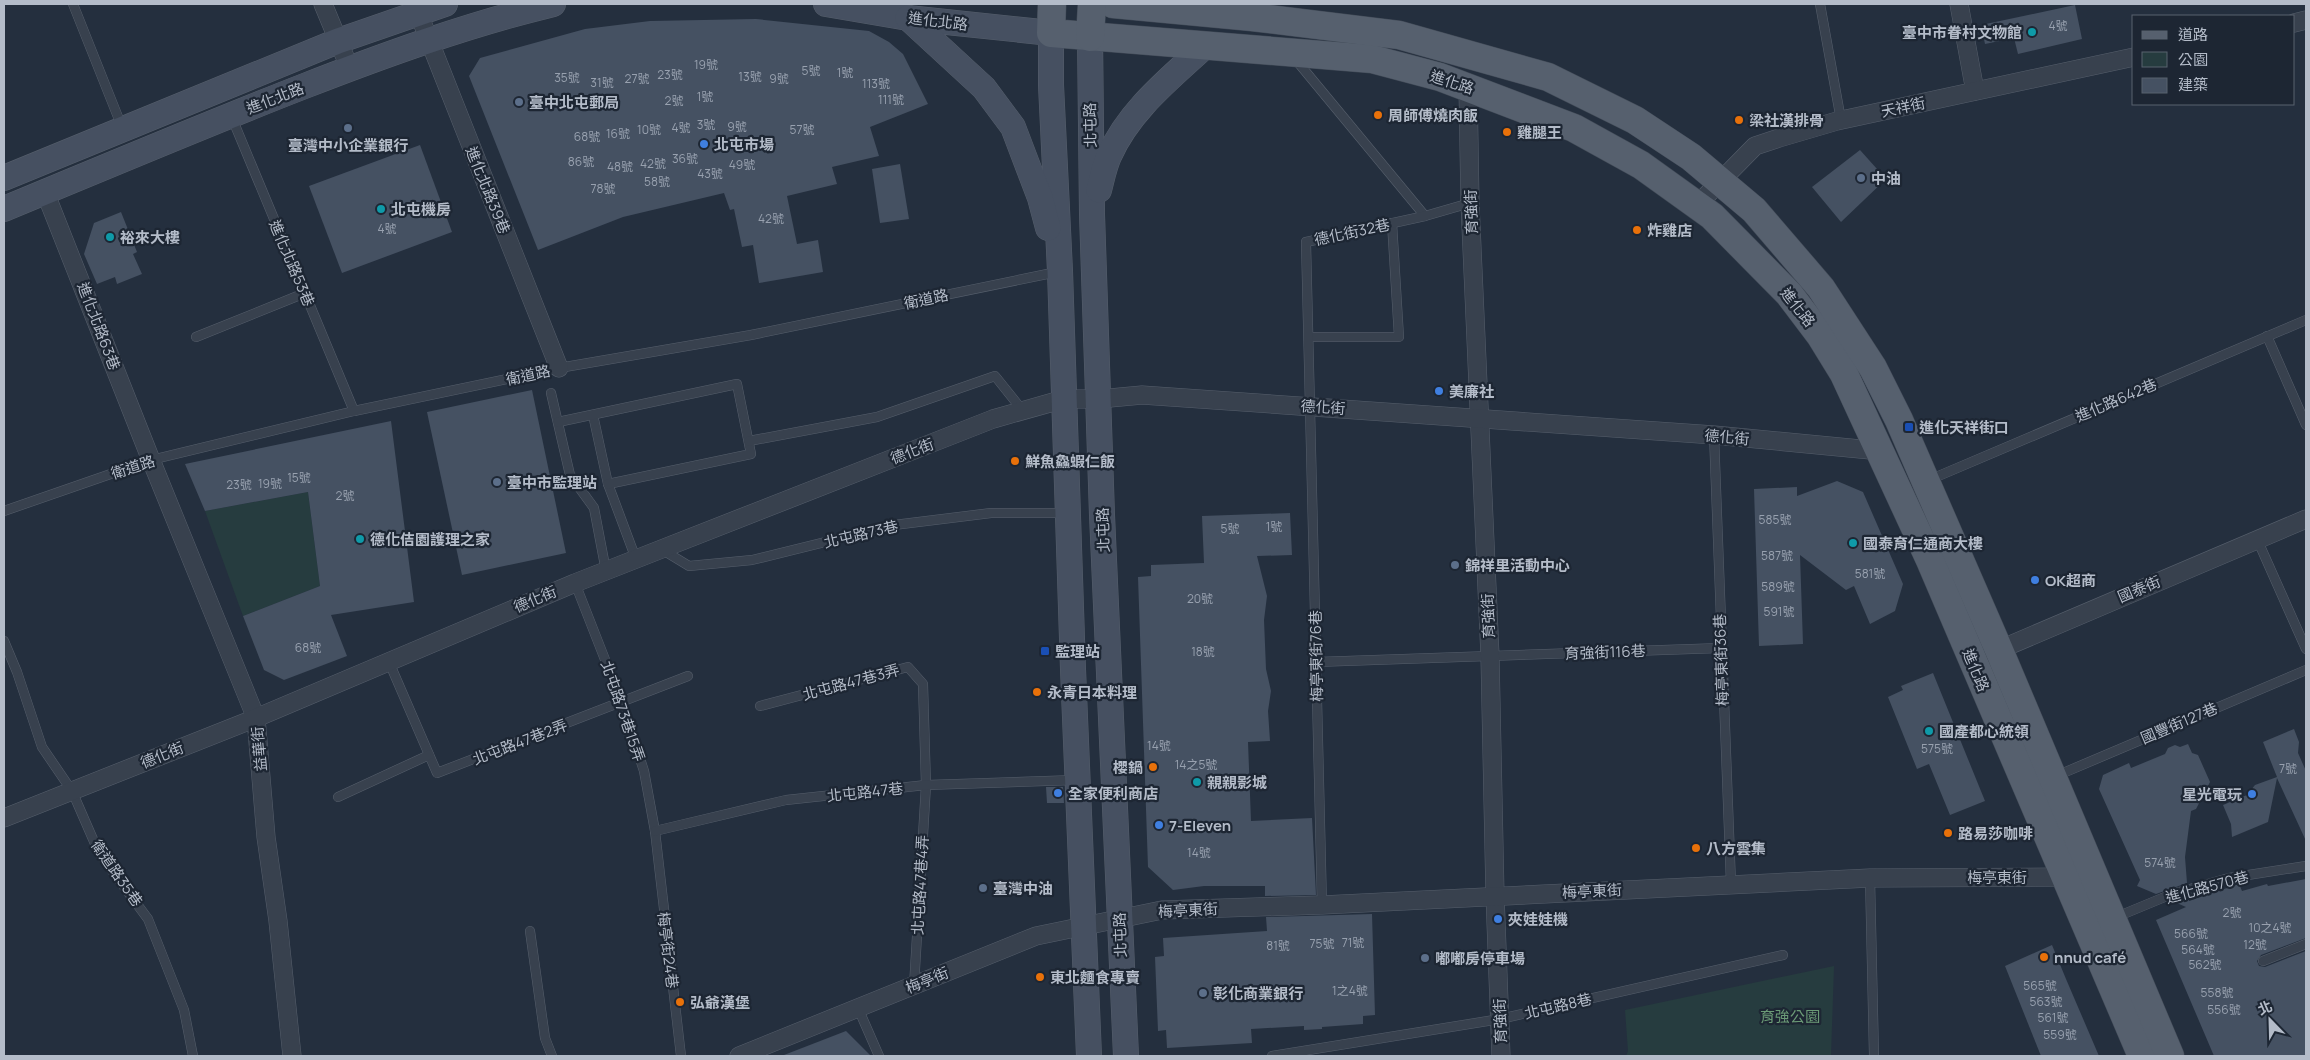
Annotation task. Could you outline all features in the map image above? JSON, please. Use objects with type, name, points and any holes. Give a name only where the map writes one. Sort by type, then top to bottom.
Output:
[{"type":"main road","name":"進化北路","points":[[4,178],[338,41],[445,4]]},
{"type":"main road","name":"進化北路","points":[[4,209],[231,115],[429,39],[502,16],[553,4]]},
{"type":"main road","name":"進化北路","points":[[826,4],[908,18],[1051,33]]},
{"type":"main road","points":[[1052,4],[1052,107],[1060,271],[1089,1056]]},
{"type":"main road","name":"北屯路","points":[[1092,4],[1090,37],[1092,214],[1126,1056]]},
{"type":"main road","name":"進化路","points":[[1112,4],[1189,8],[1399,35],[1548,77],[1634,120],[1691,157],[1754,210],[1821,288],[1873,368],[1926,481],[1999,650],[2051,778],[2170,1056]]},
{"type":"main road","points":[[1268,4],[1298,23]]},
{"type":"main road","points":[[908,18],[984,88],[1013,127],[1040,198],[1060,271]]},
{"type":"main road","name":"進化路","points":[[1051,33],[1204,47],[1372,59],[1440,77],[1468,86],[1574,128],[1641,165],[1712,216],[1789,294],[1820,335],[1844,374],[1881,451],[2142,1056]]},
{"type":"main road","points":[[1092,214],[1108,157],[1125,127],[1149,98],[1204,47]]},
{"type":"street","points":[[323,4],[350,69]]},
{"type":"street","points":[[1959,4],[1975,91]]},
{"type":"street","name":"進化北路39巷","points":[[418,12],[559,368]]},
{"type":"street","name":"天祥街","points":[[1697,206],[1756,146],[1841,120],[2132,57]]},
{"type":"street","name":"育強街","points":[[1468,86],[1470,203],[1490,656],[1495,895],[1501,1056]]},
{"type":"street","name":"進化北路63巷","points":[[45,192],[151,460]]},
{"type":"street","name":"德化街","points":[[4,818],[256,718],[575,583],[661,549],[993,419],[1064,399],[1099,399],[1142,395],[1714,435],[1881,451]]},
{"type":"street","name":"益華街","points":[[151,460],[256,718],[266,837],[278,921],[292,1056]]},
{"type":"street","name":"國泰街","points":[[1972,661],[2306,519]]},
{"type":"street","name":"梅亭東街","points":[[1120,918],[1162,910],[1322,905],[1731,884],[1870,878],[2065,877]]},
{"type":"street","name":"梅亭街","points":[[739,1056],[1036,936],[1120,918]]},
{"type":"lane","points":[[73,4],[123,129]]},
{"type":"lane","points":[[1820,4],[1841,120]]},
{"type":"lane","points":[[1290,52],[1424,216]]},
{"type":"lane","name":"進化北路53巷","points":[[231,115],[354,411]]},
{"type":"lane","name":"德化街32巷","points":[[1309,406],[1306,242],[1424,216],[1470,203]]},
{"type":"lane","points":[[1309,337],[1399,337],[1392,223]]},
{"type":"lane","name":"衛道路","points":[[4,512],[151,460],[354,411],[559,368],[751,335],[1060,271]]},
{"type":"lane","points":[[196,337],[305,293]]},
{"type":"lane","name":"進化路642巷","points":[[1926,481],[2306,320]]},
{"type":"lane","points":[[2268,336],[2306,426]]},
{"type":"lane","points":[[749,441],[877,417],[995,376],[1023,411]]},
{"type":"lane","points":[[558,422],[737,384],[751,454],[608,484]]},
{"type":"lane","points":[[551,392],[570,475],[594,508],[606,571]]},
{"type":"lane","name":"梅亭東街76巷","points":[[1309,406],[1322,905]]},
{"type":"lane","points":[[593,415],[608,484],[636,559]]},
{"type":"lane","name":"梅亭東街36巷","points":[[1714,435],[1731,884]]},
{"type":"lane","name":"北屯路73巷","points":[[661,549],[689,566],[752,560],[894,525],[991,513],[1068,513]]},
{"type":"lane","points":[[2257,539],[2306,649]]},
{"type":"lane","name":"北屯路73巷15弄","points":[[575,583],[622,703],[644,771],[655,830],[655,844]]},
{"type":"lane","name":"衛道路35巷","points":[[4,641],[17,672],[42,748],[72,791],[99,853],[148,919],[184,1010],[193,1056]]},
{"type":"lane","name":"育強街116巷","points":[[1316,662],[1721,648]]},
{"type":"lane","name":"北屯路47巷2弄","points":[[389,662],[437,773],[622,703]]},
{"type":"lane","name":"北屯路47巷3弄","points":[[760,706],[908,667],[923,684],[926,785]]},
{"type":"lane","name":"國豐街127巷","points":[[2051,778],[2306,670]]},
{"type":"lane","points":[[622,703],[688,676]]},
{"type":"lane","points":[[338,797],[429,755]]},
{"type":"lane","name":"北屯路47巷","points":[[655,830],[786,800],[926,785],[1078,780]]},
{"type":"lane","name":"北屯路47巷4弄","points":[[914,986],[926,785]]},
{"type":"lane","name":"梅亭街24巷","points":[[655,844],[681,1056]]},
{"type":"lane","name":"進化路570巷","points":[[2112,919],[2172,894],[2229,878],[2306,866]]},
{"type":"lane","points":[[1870,878],[1874,1056]]},
{"type":"lane","points":[[530,931],[545,1038],[552,1056]]},
{"type":"lane","points":[[2263,961],[2306,944]]},
{"type":"lane","name":"北屯路8巷","points":[[1272,1056],[1500,1019],[1782,955]]},
{"type":"lane","points":[[858,1008],[879,1056]]},
{"type":"green space","points":[[308,492],[320,586],[243,616],[205,511]]},
{"type":"green space","name":"育強公園","points":[[1834,966],[1831,1056],[1626,1056],[1628,1051],[1625,1010]]},
{"type":"building","name":"臺中市眷村文物館","points":[[2075,5],[2082,39],[2018,54],[2014,38],[1985,44],[1981,25]]},
{"type":"building","name":"北屯市場","points":[[756,19],[869,31],[889,42],[903,54],[928,104],[870,127],[879,156],[832,167],[837,184],[787,196],[797,244],[818,240],[823,272],[759,283],[753,245],[742,247],[734,209],[730,210],[724,193],[623,217],[538,250],[469,76],[480,58],[585,29],[650,21]]},
{"type":"building","name":"北屯機房","points":[[420,145],[452,232],[342,273],[309,186]]},
{"type":"building","points":[[1860,150],[1886,179],[1841,222],[1812,187]]},
{"type":"building","points":[[900,164],[909,219],[880,223],[872,169]]},
{"type":"building","name":"裕來大樓","points":[[121,212],[137,252],[133,254],[142,274],[117,284],[115,277],[97,284],[84,254],[94,223]]},
{"type":"building","name":"臺中市監理站","points":[[532,390],[566,553],[462,575],[427,412]]},
{"type":"building","points":[[391,421],[414,602],[331,615],[347,656],[284,680],[264,670],[243,616],[320,586],[308,492],[205,511],[185,464]]},
{"type":"building","points":[[1837,481],[1863,492],[1903,584],[1895,611],[1870,624],[1854,586],[1846,590],[1800,555],[1803,644],[1759,646],[1754,489],[1797,487],[1797,496]]},
{"type":"building","points":[[1290,513],[1292,555],[1257,556],[1267,596],[1264,620],[1266,669],[1271,691],[1268,711],[1270,741],[1248,742],[1251,821],[1312,818],[1316,895],[1265,896],[1265,886],[1204,886],[1173,890],[1148,867],[1138,577],[1151,576],[1151,565],[1204,563],[1202,516]]},
{"type":"building","name":"國產都心統領","points":[[1933,673],[1985,801],[1950,815],[1929,764],[1917,769],[1888,697],[1903,690],[1901,686]]},
{"type":"building","points":[[2294,729],[2299,742],[2298,753],[2306,771],[2306,841],[2277,778],[2268,822],[2232,837],[2231,824],[2223,805],[2247,795],[2255,785],[2277,777],[2263,742]]},
{"type":"building","points":[[2188,744],[2192,753],[2198,755],[2210,782],[2196,809],[2191,811],[2185,857],[2187,883],[2156,894],[2137,886],[2140,880],[2099,789],[2103,775],[2129,763],[2131,768],[2165,754],[2168,748],[2175,745],[2180,747]]},
{"type":"building","points":[[1046,787],[1063,787],[1064,803],[1047,803]]},
{"type":"building","points":[[2306,879],[2306,938],[2261,955],[2257,961],[2259,966],[2265,967],[2306,951],[2306,1056],[2214,1056],[2156,920],[2186,907],[2172,901],[2188,896],[2189,901],[2239,884],[2242,891],[2267,884],[2268,886]]},
{"type":"building","points":[[1372,914],[1375,1015],[1363,1016],[1363,1024],[1304,1030],[1304,1026],[1251,1029],[1252,1043],[1167,1048],[1166,1030],[1158,1031],[1155,957],[1164,956],[1163,938],[1267,931],[1266,917]]},
{"type":"building","points":[[2052,945],[2099,1056],[2041,1056],[2005,966]]},
{"type":"building","points":[[846,1031],[871,1056],[784,1056],[784,1055]]},
{"type":"place","name":"臺中市眷村文物館","points":[[2032,32]]},
{"type":"place","name":"臺中北屯郵局","points":[[519,102]]},
{"type":"place","name":"周師傅燒肉飯","points":[[1378,115]]},
{"type":"place","name":"梁社漢排骨","points":[[1739,120]]},
{"type":"place","name":"臺灣中小企業銀行","points":[[348,128]]},
{"type":"place","name":"雞腿王","points":[[1507,132]]},
{"type":"place","name":"北屯市場","points":[[704,144]]},
{"type":"place","name":"中油","points":[[1861,178]]},
{"type":"place","name":"北屯機房","points":[[381,209]]},
{"type":"place","name":"炸雞店","points":[[1637,230]]},
{"type":"place","name":"裕來大樓","points":[[110,237]]},
{"type":"place","name":"美廉社","points":[[1439,391]]},
{"type":"place","name":"進化天祥街口","points":[[1909,427]]},
{"type":"place","name":"鮮魚鱻蝦仁飯","points":[[1015,461]]},
{"type":"place","name":"臺中市監理站","points":[[497,482]]},
{"type":"place","name":"德化佶園護理之家","points":[[360,539]]},
{"type":"place","name":"國泰育仁通商大樓","points":[[1853,543]]},
{"type":"place","name":"錦祥里活動中心","points":[[1455,565]]},
{"type":"place","name":"OK超商","points":[[2035,580]]},
{"type":"place","name":"監理站","points":[[1045,651]]},
{"type":"place","name":"永青日本料理","points":[[1037,692]]},
{"type":"place","name":"國產都心統領","points":[[1929,731]]},
{"type":"place","name":"櫻鍋","points":[[1153,767]]},
{"type":"place","name":"親親影城","points":[[1197,782]]},
{"type":"place","name":"全家便利商店","points":[[1058,793]]},
{"type":"place","name":"星光電玩","points":[[2252,794]]},
{"type":"place","name":"7-Eleven","points":[[1159,825]]},
{"type":"place","name":"路易莎咖啡","points":[[1948,833]]},
{"type":"place","name":"八方雲集","points":[[1696,848]]},
{"type":"place","name":"臺灣中油","points":[[983,888]]},
{"type":"place","name":"夾娃娃機","points":[[1498,919]]},
{"type":"place","name":"nnud café","points":[[2044,957]]},
{"type":"place","name":"嘟嘟房停車場","points":[[1425,958]]},
{"type":"place","name":"東北麵食專賣","points":[[1040,977]]},
{"type":"place","name":"彰化商業銀行","points":[[1203,993]]},
{"type":"place","name":"弘爺漢堡","points":[[680,1002]]}]
